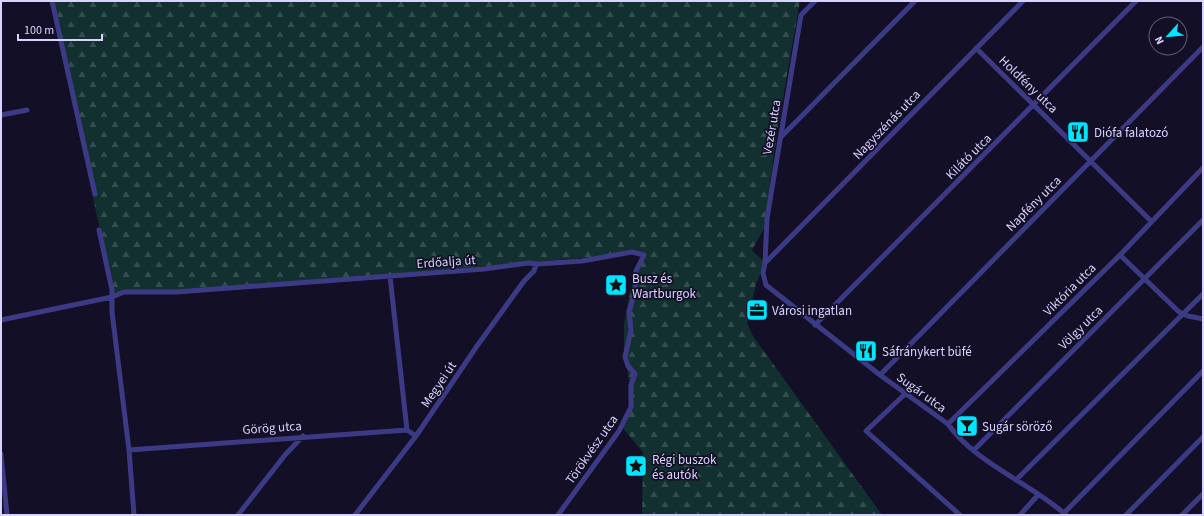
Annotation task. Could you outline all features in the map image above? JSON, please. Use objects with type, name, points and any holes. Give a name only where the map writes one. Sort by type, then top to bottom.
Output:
[{"type":"street","points":[[52,1],[94,194]]},
{"type":"street","name":"Vezér utca","points":[[766,263],[767,219],[801,15],[815,1]]},
{"type":"street","points":[[781,138],[915,1]]},
{"type":"street","name":"Nagyszénás utca","points":[[766,263],[778,248],[1023,1]]},
{"type":"street","name":"Kilátó utca","points":[[815,325],[1136,1]]},
{"type":"street","name":"Napfény utca","points":[[880,375],[1091,159],[1203,47]]},
{"type":"street","name":"Holdfény utca","points":[[976,48],[1091,159],[1152,221]]},
{"type":"street","points":[[1,115],[27,110]]},
{"type":"street","name":"Viktória utca","points":[[948,424],[1120,255],[1203,168]]},
{"type":"street","name":"Völgy utca","points":[[974,450],[1203,220]]},
{"type":"street","points":[[99,230],[112,296],[112,312],[129,450],[134,515]]},
{"type":"street","name":"Erdőalja út","points":[[1,320],[129,292],[176,292],[484,269],[528,263],[536,264],[582,261],[632,252],[644,255]]},
{"type":"street","name":"Törökvész utca","points":[[558,515],[619,431],[631,407],[631,385],[635,374],[629,367],[625,357],[631,330],[628,312],[634,296],[636,271],[644,255]]},
{"type":"street","points":[[1120,255],[1183,314],[1203,319]]},
{"type":"street","name":"Sugár utca","points":[[766,263],[763,273],[766,285],[880,375],[948,424],[957,436],[974,450],[1065,514]]},
{"type":"street","name":"Megyei út","points":[[355,515],[416,436],[477,346],[524,281],[534,271],[536,264]]},
{"type":"street","points":[[390,276],[407,430],[416,436]]},
{"type":"street","points":[[1016,480],[1203,294]]},
{"type":"street","points":[[1065,514],[1203,371]]},
{"type":"street","points":[[905,394],[866,431],[960,515]]},
{"type":"street","name":"Görög utca","points":[[129,450],[303,436],[407,430]]},
{"type":"street","points":[[238,515],[285,455],[303,436]]},
{"type":"street","points":[[1126,515],[1203,437]]},
{"type":"street","points":[[1,454],[7,515]]},
{"type":"street","points":[[1182,515],[1203,494]]},
{"type":"street","points":[[1020,515],[1038,495]]},
{"type":"green space","points":[[50,1],[800,1],[777,132],[764,229],[752,250],[765,263],[756,284],[747,323],[753,336],[882,515],[642,515],[643,452],[621,426],[630,406],[631,393],[624,351],[624,324],[630,291],[643,255],[640,253],[176,292],[136,291],[112,297],[100,230]]},
{"type":"place","name":"Diófa falatozó","points":[[1078,132]]},
{"type":"place","name":"Busz és Wartburgok","points":[[616,285]]},
{"type":"place","name":"Városi ingatlan","points":[[757,310]]},
{"type":"place","name":"Sáfránykert büfé","points":[[866,351]]},
{"type":"place","name":"Sugár söröző","points":[[967,426]]},
{"type":"place","name":"Régi buszok és autók","points":[[636,466]]}]
